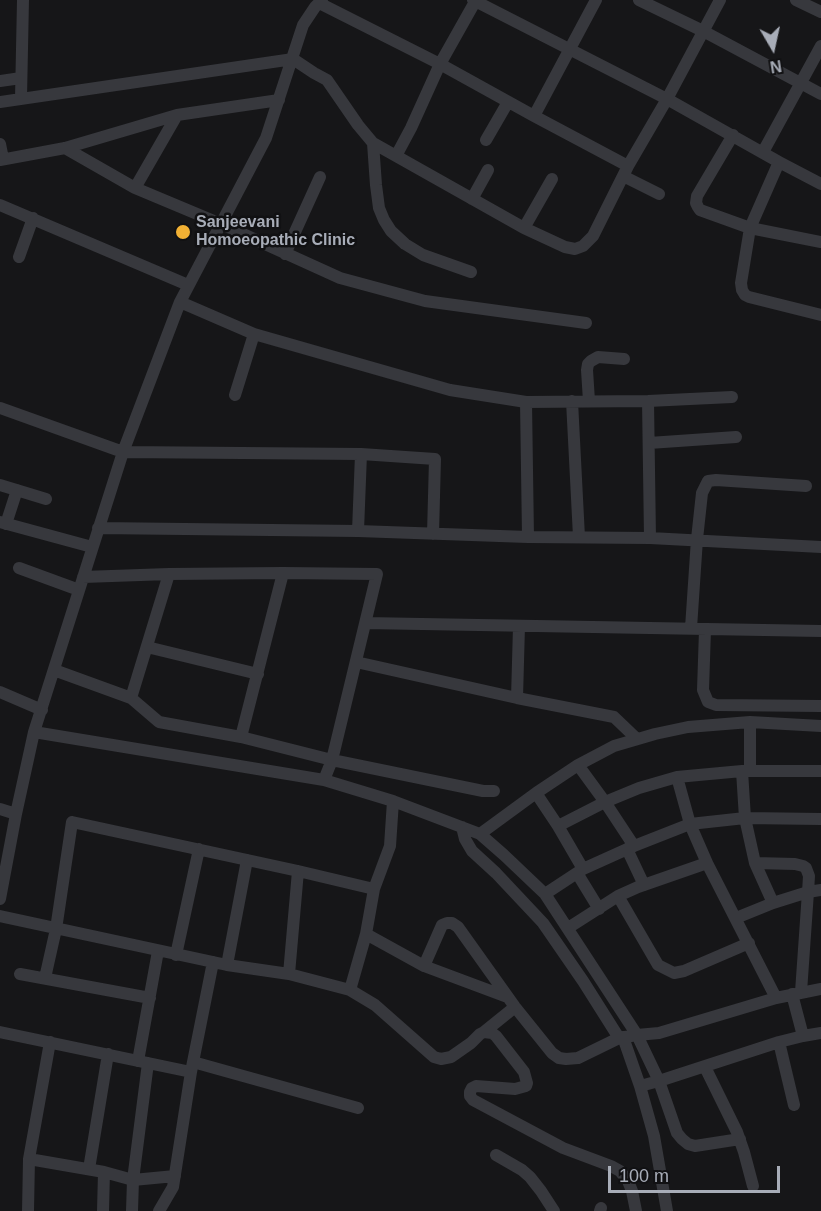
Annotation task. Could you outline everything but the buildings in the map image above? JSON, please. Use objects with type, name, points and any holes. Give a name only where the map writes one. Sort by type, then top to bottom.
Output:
[{"type":"street","points":[[21,98],[23,0]]},
{"type":"street","points":[[396,156],[440,64],[475,0],[667,99],[821,184]]},
{"type":"street","points":[[534,116],[596,0]]},
{"type":"street","points":[[639,0],[704,31],[821,94]]},
{"type":"street","points":[[0,102],[293,59],[327,80],[373,143],[524,228],[565,247],[575,249],[583,246],[593,236],[720,0]]},
{"type":"street","points":[[796,0],[821,12]]},
{"type":"street","points":[[0,899],[34,732],[123,452],[180,302],[266,138],[303,25],[321,1],[534,116],[626,171],[658,194]]},
{"type":"street","points":[[763,152],[821,46]]},
{"type":"street","points":[[0,81],[21,78]]},
{"type":"street","points":[[0,144],[2,160],[65,148],[177,115],[279,100]]},
{"type":"street","points":[[486,140],[508,102]]},
{"type":"street","points":[[135,188],[177,115]]},
{"type":"street","points":[[733,135],[697,196],[696,203],[700,210],[750,228],[821,242]]},
{"type":"street","points":[[373,143],[379,208],[391,231],[405,244],[423,255],[471,272]]},
{"type":"street","points":[[65,148],[135,188],[340,278],[425,301],[586,323]]},
{"type":"street","points":[[779,162],[750,228],[741,283],[742,290],[746,295],[821,315]]},
{"type":"street","points":[[472,199],[488,170]]},
{"type":"street","points":[[285,254],[320,177]]},
{"type":"street","points":[[524,228],[552,179]]},
{"type":"street","points":[[0,205],[188,285]]},
{"type":"street","points":[[19,257],[33,218]]},
{"type":"street","points":[[180,302],[254,334],[450,390],[526,402],[732,397]]},
{"type":"street","points":[[235,395],[254,334]]},
{"type":"street","points":[[589,400],[588,364],[598,357],[624,359]]},
{"type":"street","points":[[648,400],[650,538]]},
{"type":"street","points":[[572,401],[579,537]]},
{"type":"street","points":[[526,402],[528,537]]},
{"type":"street","points":[[0,408],[123,452],[361,454],[435,459],[433,534]]},
{"type":"street","points":[[649,443],[736,437]]},
{"type":"street","points":[[358,531],[361,454]]},
{"type":"street","points":[[691,628],[702,493],[708,481],[806,486]]},
{"type":"street","points":[[0,485],[46,500]]},
{"type":"street","points":[[17,490],[3,523],[92,548]]},
{"type":"street","points":[[98,528],[697,539],[819,546]]},
{"type":"street","points":[[19,568],[79,590]]},
{"type":"street","points":[[242,737],[283,573]]},
{"type":"street","points":[[83,577],[169,574],[376,574],[332,760],[324,780]]},
{"type":"street","points":[[131,698],[169,574]]},
{"type":"street","points":[[365,623],[821,631]]},
{"type":"street","points":[[517,698],[519,626]]},
{"type":"street","points":[[705,630],[703,690],[708,702],[716,705],[821,706]]},
{"type":"street","points":[[147,647],[258,674]]},
{"type":"street","points":[[356,662],[614,717],[637,739]]},
{"type":"street","points":[[54,670],[131,698],[159,722],[242,737],[332,760],[483,791],[494,791]]},
{"type":"street","points":[[0,692],[42,710]]},
{"type":"street","points":[[750,722],[745,818],[755,863],[773,903]]},
{"type":"street","points":[[480,834],[578,765],[614,746],[688,727],[750,722],[821,726]]},
{"type":"street","points":[[34,732],[324,780],[393,801],[480,834],[543,923],[570,948],[589,976],[638,1035],[659,1081],[677,1132],[688,1144],[694,1146],[740,1139]]},
{"type":"street","points":[[578,765],[605,802],[630,848],[644,885]]},
{"type":"street","points":[[558,826],[639,788],[677,777],[746,771],[821,771]]},
{"type":"street","points":[[677,777],[690,824],[707,863],[776,998]]},
{"type":"street","points":[[536,793],[558,826],[599,909]]},
{"type":"street","points":[[350,990],[366,934],[374,889],[390,846],[393,801]]},
{"type":"street","points":[[0,809],[16,814]]},
{"type":"street","points":[[544,894],[580,871],[690,824],[745,818],[821,819]]},
{"type":"street","points":[[45,978],[56,929],[72,822],[374,889]]},
{"type":"street","points":[[462,827],[468,845],[544,894],[568,928],[570,948],[589,976],[621,1038],[640,1086],[654,1136],[667,1211]]},
{"type":"street","points":[[176,955],[199,849]]},
{"type":"street","points":[[227,965],[247,860]]},
{"type":"street","points":[[568,928],[618,897],[644,885],[707,863]]},
{"type":"street","points":[[755,863],[795,864],[806,868],[809,876],[796,993],[803,1036]]},
{"type":"street","points":[[289,974],[298,871]]},
{"type":"street","points":[[736,918],[773,903],[821,890]]},
{"type":"street","points":[[618,897],[658,965],[674,973],[684,971],[749,943]]},
{"type":"street","points":[[0,916],[176,955],[289,974],[350,990],[375,1005],[434,1057],[441,1059],[451,1057],[484,1032],[512,1002]]},
{"type":"street","points":[[424,966],[442,925],[447,922],[452,923],[458,927],[552,1053],[559,1058],[566,1059],[578,1058],[621,1038],[659,1033],[776,998],[821,989]]},
{"type":"street","points":[[366,934],[424,966],[512,1002]]},
{"type":"street","points":[[132,1211],[143,1062],[158,951]]},
{"type":"street","points":[[159,1211],[173,1187],[192,1067],[213,962]]},
{"type":"street","points":[[20,974],[150,999]]},
{"type":"street","points":[[0,1032],[143,1062],[192,1067],[358,1108]]},
{"type":"street","points":[[484,1032],[496,1036],[524,1072],[527,1083],[526,1086],[515,1089],[476,1086],[470,1092],[473,1101],[562,1148],[620,1171],[628,1181],[636,1211]]},
{"type":"street","points":[[640,1086],[779,1042],[821,1033]]},
{"type":"street","points":[[28,1211],[29,1159],[50,1042]]},
{"type":"street","points":[[779,1042],[794,1105]]},
{"type":"street","points":[[89,1169],[108,1054]]},
{"type":"street","points":[[705,1066],[740,1139],[753,1186]]},
{"type":"street","points":[[496,1155],[530,1177],[554,1211]]},
{"type":"street","points":[[29,1159],[104,1172],[133,1180],[175,1176]]},
{"type":"street","points":[[103,1211],[104,1172]]},
{"type":"place","name":"Sanjeevani Homoeopathic Clinic","points":[[183,232]]}]
